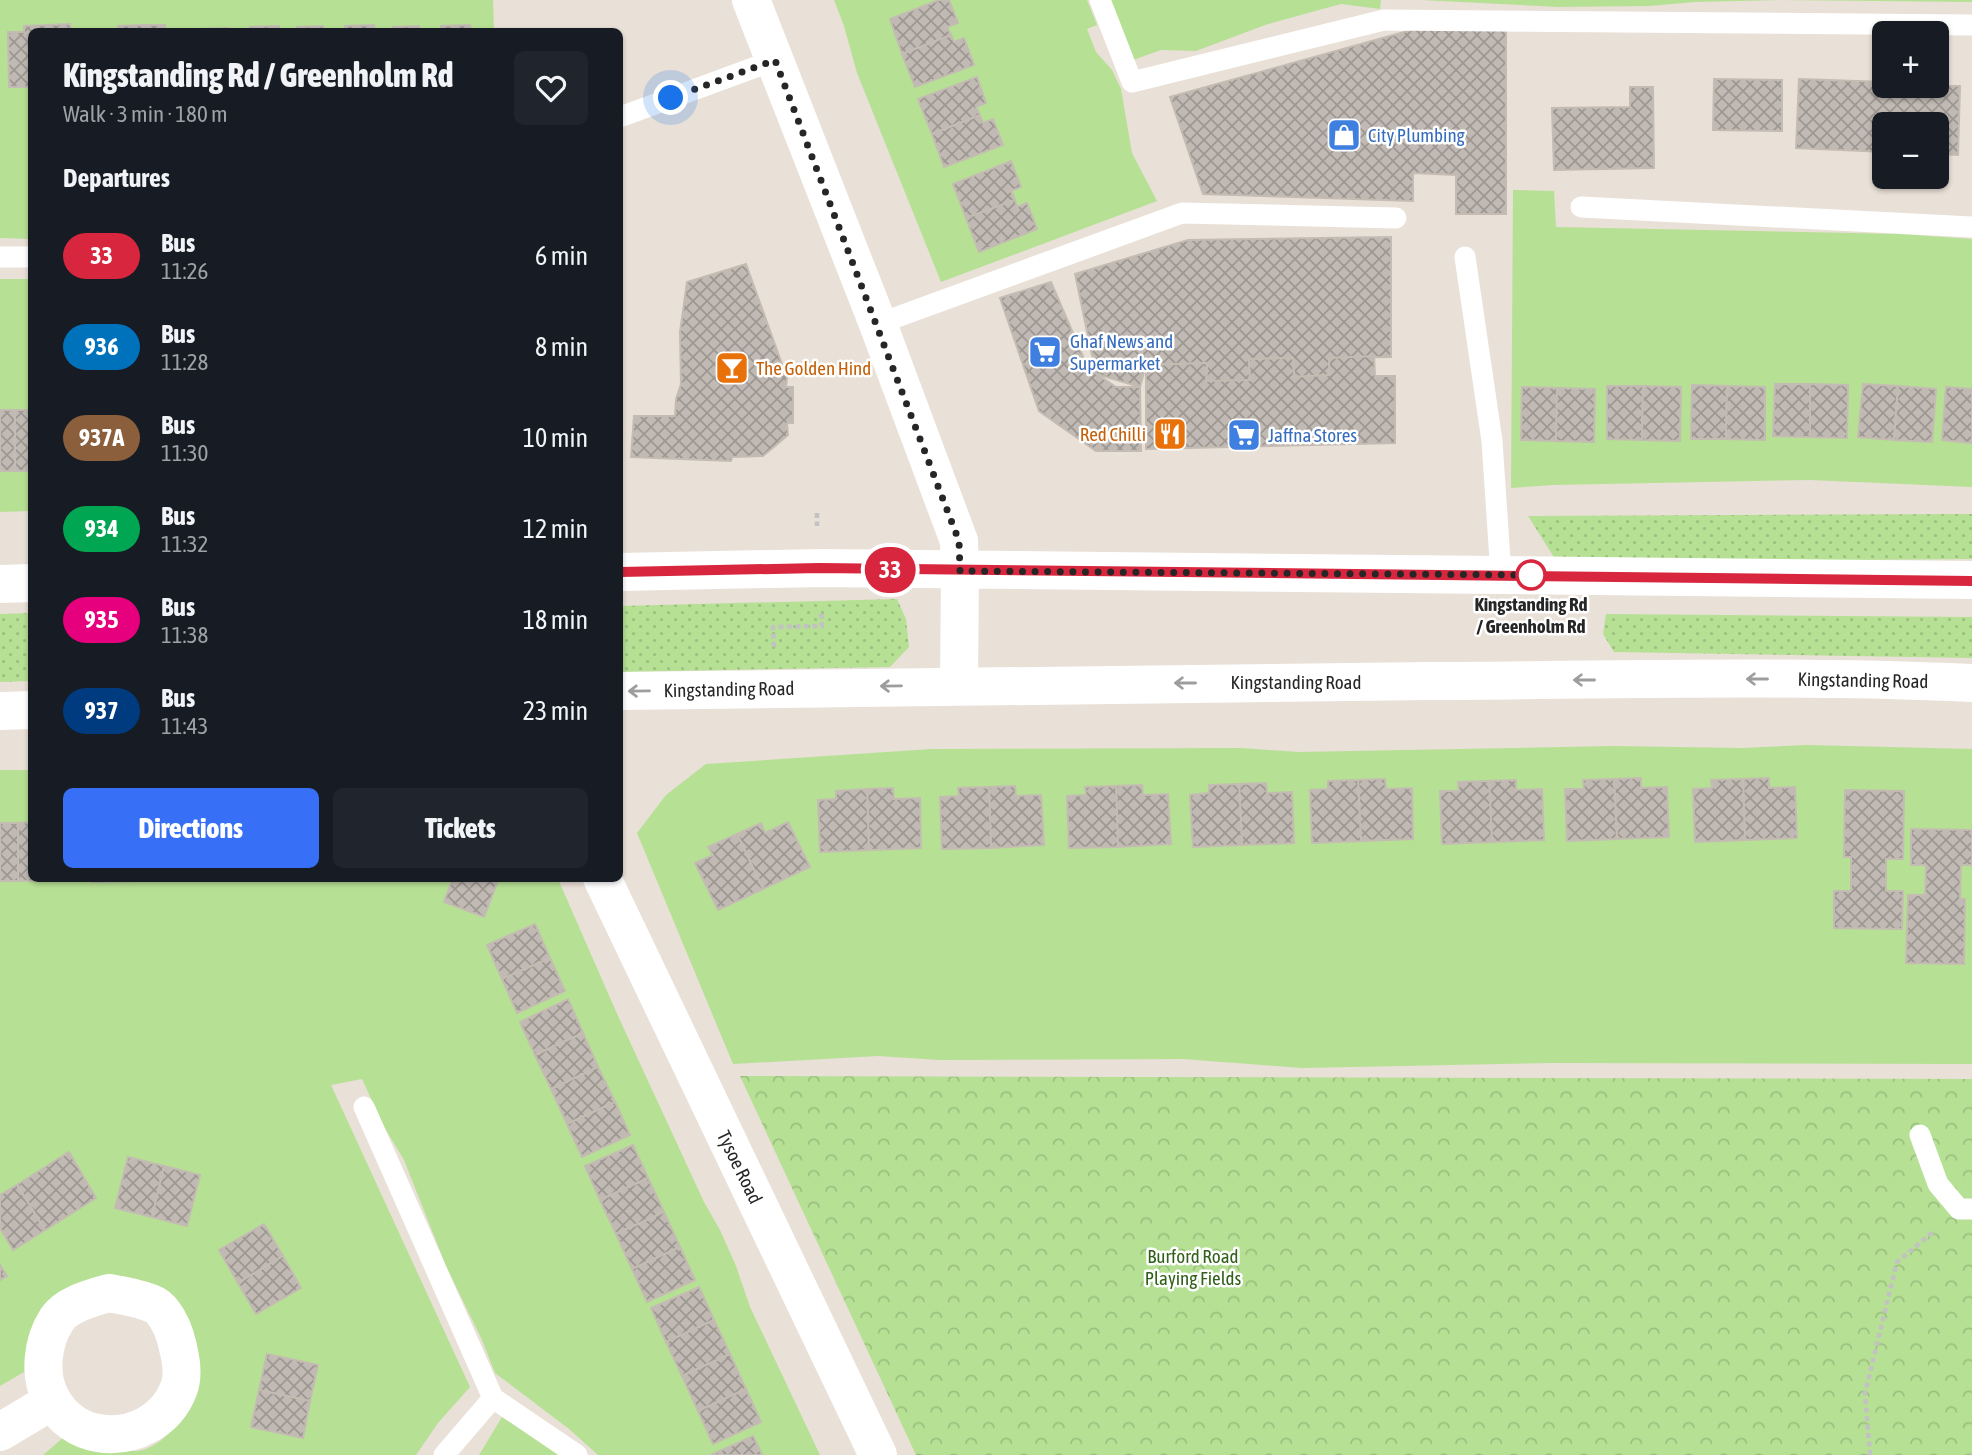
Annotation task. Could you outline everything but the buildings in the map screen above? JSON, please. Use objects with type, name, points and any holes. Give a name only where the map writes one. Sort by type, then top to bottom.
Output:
[{"type":"main road","points":[[751,0],[878,324],[959,541],[960,684]]},
{"type":"main road","points":[[623,572],[819,568],[1972,580]]},
{"type":"main road","points":[[0,583],[28,583]]},
{"type":"main road","name":"Kingstanding Road","points":[[623,691],[960,684],[1848,679],[1972,683]]},
{"type":"main road","points":[[0,711],[28,710]]},
{"type":"main road","name":"Tysoe Road","points":[[604,882],[878,1455]]},
{"type":"main road","points":[[0,1432],[52,1401]]},
{"type":"lane","points":[[1100,0],[1132,82],[1384,20],[1972,25]]},
{"type":"lane","points":[[623,116],[775,60]]},
{"type":"lane","points":[[1581,207],[1972,227]]},
{"type":"lane","points":[[878,324],[1182,213],[1396,218]]},
{"type":"lane","points":[[0,257],[28,257]]},
{"type":"lane","points":[[1465,257],[1492,441],[1501,575]]},
{"type":"lane","points":[[363,1107],[493,1398],[577,1455]]},
{"type":"lane","points":[[1920,1135],[1938,1184],[1965,1209]]},
{"type":"lane","points":[[444,1455],[493,1398]]},
{"type":"path","points":[[776,688],[773,627],[822,625],[817,513]]},
{"type":"path","points":[[1870,1455],[1866,1393],[1897,1262],[1965,1209]]},
{"type":"green space","points":[[0,0],[493,0],[494,28],[28,28],[28,239],[0,238]]},
{"type":"green space","points":[[834,0],[1087,0],[1097,25],[1087,29],[1096,52],[1112,70],[1121,89],[1132,153],[1157,201],[941,282],[857,73]]},
{"type":"green space","points":[[1110,0],[1381,0],[1380,9],[1341,4],[1265,25],[1196,51],[1161,50],[1133,60]]},
{"type":"green space","points":[[1421,0],[1781,0],[1558,7]]},
{"type":"green space","points":[[1781,0],[1972,0],[1972,2]]},
{"type":"green space","points":[[1513,190],[1554,191],[1556,227],[1899,234],[1972,239],[1972,487],[1810,480],[1511,488]]},
{"type":"green space","points":[[0,279],[28,279],[28,511],[0,512]]},
{"type":"green space","points":[[1972,514],[1972,559],[1557,562],[1528,516]]},
{"type":"green space","points":[[897,599],[906,619],[909,647],[890,667],[623,672],[623,606]]},
{"type":"green space","points":[[28,613],[28,681],[0,682],[0,614]]},
{"type":"green space","points":[[1606,614],[1972,617],[1972,658],[1614,652],[1603,634]]},
{"type":"green space","points":[[1807,745],[1972,749],[1972,1064],[1552,1063],[1302,1068],[1182,1059],[940,1060],[878,1056],[733,1064],[637,833],[666,795],[706,764],[932,749],[1241,748],[1299,752],[1614,746],[1742,748]]},
{"type":"green space","points":[[0,770],[28,770],[28,882],[559,882],[618,1016],[704,1202],[720,1230],[750,1307],[820,1455],[598,1455],[569,1429],[495,1373],[446,1266],[404,1160],[383,1125],[362,1079],[331,1085],[470,1387],[438,1423],[416,1455],[43,1455],[64,1437],[133,1451],[145,1449],[157,1444],[167,1435],[192,1399],[199,1376],[199,1358],[190,1324],[170,1298],[156,1288],[123,1276],[31,1335],[24,1372],[0,1386]]},
{"type":"green space","name":"Burford Road Playing Fields","points":[[740,1076],[1972,1079],[1972,1455],[916,1455]]},
{"type":"green space","points":[[502,1417],[560,1455],[479,1455]]},
{"type":"bus line","name":"33","points":[[623,572],[819,568],[1972,581]]},
{"type":"place","name":"City Plumbing","points":[[1344,135]]},
{"type":"place","name":"Ghaf News and Supermarket","points":[[1045,352]]},
{"type":"place","name":"The Golden Hind","points":[[732,368]]},
{"type":"place","name":"Red Chilli","points":[[1170,434]]},
{"type":"place","name":"Jaffna Stores","points":[[1244,435]]},
{"type":"place","name":"Kingstanding Rd / Greenholm Rd","points":[[1531,575]]},
{"type":"route","points":[[671,98],[775,60],[959,541],[960,571],[1531,575]]}]
